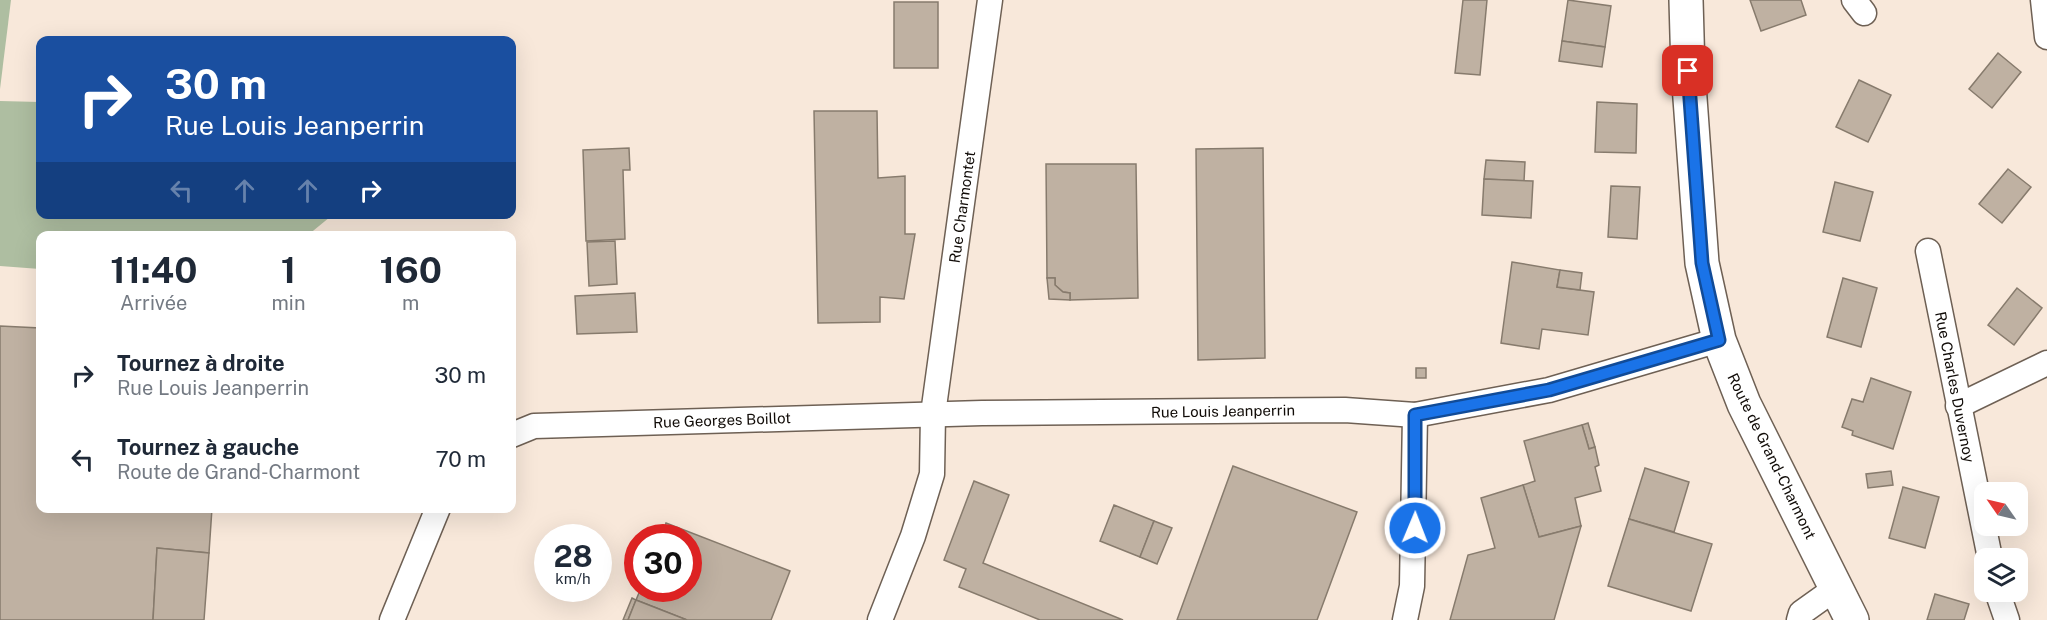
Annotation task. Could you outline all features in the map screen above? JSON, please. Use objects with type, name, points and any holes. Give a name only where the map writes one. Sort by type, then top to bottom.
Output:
[{"type":"street","name":"Rue Charmontet","points":[[933,414],[990,0]]},
{"type":"street","name":"Route de Grand-Charmont","points":[[1686,0],[1688,71],[1702,263],[1719,340],[1744,404],[1852,620]]},
{"type":"street","points":[[2043,0],[2047,38]]},
{"type":"street","name":"Rue Charles Duvernoy","points":[[1928,252],[1988,548]]},
{"type":"street","name":"Rue Louis Jeanperrin","points":[[933,414],[1345,410],[1415,415],[1549,390],[1719,340]]},
{"type":"street","points":[[1958,406],[2047,363]]},
{"type":"street","name":"Rue Georges Boillot","points":[[516,433],[534,426],[933,414]]},
{"type":"street","points":[[880,620],[913,536],[932,474],[933,414]]},
{"type":"street","points":[[1405,620],[1412,586],[1415,415]]},
{"type":"street","points":[[392,620],[436,513]]},
{"type":"street","points":[[1799,620],[1802,613],[1836,588]]},
{"type":"street","points":[[2001,602],[2007,620]]},
{"type":"green space","points":[[0,0],[11,0],[0,89]]},
{"type":"green space","points":[[0,101],[36,102],[36,219],[328,219],[313,231],[36,231],[36,269],[0,266]]},
{"type":"building","points":[[1463,0],[1487,0],[1480,75],[1455,73]]},
{"type":"building","points":[[1568,0],[1611,6],[1605,47],[1562,41]]},
{"type":"building","points":[[1750,0],[1801,0],[1806,15],[1761,31]]},
{"type":"building","points":[[894,2],[938,2],[938,68],[894,68]]},
{"type":"building","points":[[1562,41],[1605,47],[1602,67],[1559,61]]},
{"type":"building","points":[[1998,53],[2021,72],[1992,108],[1969,89]]},
{"type":"building","points":[[1859,80],[1891,95],[1868,142],[1836,127]]},
{"type":"building","points":[[1597,102],[1637,104],[1636,153],[1595,152]]},
{"type":"building","points":[[814,111],[877,111],[878,178],[905,176],[905,234],[915,234],[904,299],[880,297],[880,322],[818,323]]},
{"type":"building","points":[[629,148],[630,170],[623,170],[625,239],[586,241],[583,150]]},
{"type":"building","points":[[1263,148],[1265,358],[1198,360],[1196,149]]},
{"type":"building","points":[[1486,160],[1525,162],[1524,181],[1484,179]]},
{"type":"building","points":[[1046,164],[1136,164],[1138,298],[1070,300],[1070,293],[1063,292],[1055,285],[1055,278],[1047,278]]},
{"type":"building","points":[[2008,169],[2031,187],[2002,223],[1979,204]]},
{"type":"building","points":[[1484,179],[1533,181],[1531,218],[1482,215]]},
{"type":"building","points":[[1835,182],[1873,192],[1860,241],[1823,232]]},
{"type":"building","points":[[1611,186],[1640,187],[1637,239],[1608,237]]},
{"type":"building","points":[[615,241],[617,284],[589,286],[587,242]]},
{"type":"building","points":[[1512,262],[1560,270],[1557,287],[1594,292],[1588,335],[1542,329],[1539,349],[1501,343]]},
{"type":"building","points":[[1560,270],[1582,273],[1580,290],[1557,287]]},
{"type":"building","points":[[1047,278],[1055,278],[1055,285],[1063,292],[1070,293],[1070,300],[1049,299]]},
{"type":"building","points":[[1843,278],[1877,288],[1861,347],[1827,337]]},
{"type":"building","points":[[2017,288],[2042,308],[2014,345],[1988,325]]},
{"type":"building","points":[[635,293],[637,332],[577,334],[575,296]]},
{"type":"building","points":[[0,326],[36,328],[36,513],[212,513],[209,553],[157,548],[153,620],[0,620]]},
{"type":"building","points":[[1416,368],[1426,368],[1426,378],[1416,378]]},
{"type":"building","points":[[1871,378],[1911,392],[1893,449],[1852,435],[1853,431],[1842,427],[1852,399],[1863,402]]},
{"type":"building","points":[[1588,423],[1595,447],[1589,449],[1582,425]]},
{"type":"building","points":[[1582,425],[1589,449],[1595,447],[1599,465],[1595,467],[1601,491],[1575,498],[1581,526],[1539,537],[1523,485],[1535,481],[1524,441]]},
{"type":"building","points":[[1233,466],[1357,512],[1317,620],[1177,620]]},
{"type":"building","points":[[1645,468],[1689,482],[1674,532],[1629,519]]},
{"type":"building","points":[[1891,471],[1893,485],[1868,488],[1866,474]]},
{"type":"building","points":[[974,481],[1009,495],[983,563],[1123,620],[1040,620],[959,587],[966,569],[944,560]]},
{"type":"building","points":[[1523,485],[1539,537],[1581,526],[1554,620],[1450,620],[1468,555],[1495,548],[1481,498]]},
{"type":"building","points":[[1903,487],[1939,497],[1925,548],[1889,538]]},
{"type":"building","points":[[1114,505],[1154,521],[1140,557],[1100,541]]},
{"type":"building","points":[[1629,519],[1712,544],[1691,611],[1608,586]]},
{"type":"building","points":[[1154,521],[1172,528],[1157,564],[1140,557]]},
{"type":"building","points":[[702,537],[790,571],[771,620],[687,620],[641,602],[702,602]]},
{"type":"building","points":[[157,548],[209,553],[204,620],[153,620]]},
{"type":"building","points":[[1935,594],[1969,604],[1964,620],[1927,620]]},
{"type":"building","points":[[630,602],[635,602],[628,620],[623,620]]},
{"type":"building","points":[[635,602],[641,602],[687,620],[628,620]]},
{"type":"route","points":[[1415,528],[1415,415],[1549,390],[1719,340],[1702,263],[1688,71]]}]
